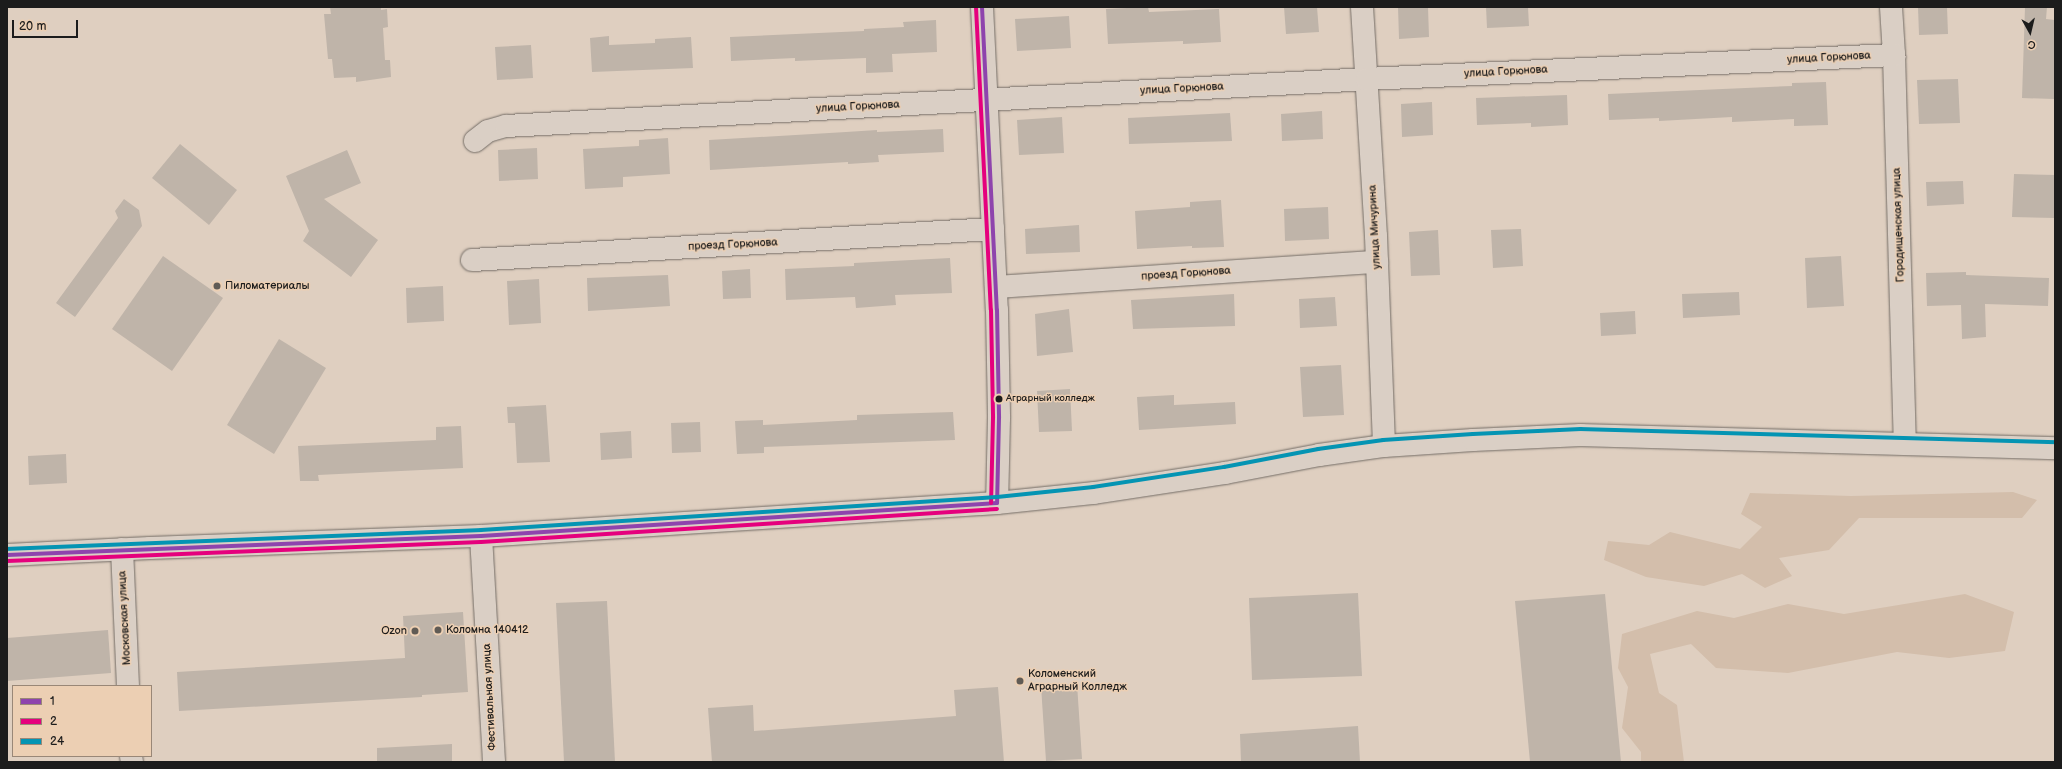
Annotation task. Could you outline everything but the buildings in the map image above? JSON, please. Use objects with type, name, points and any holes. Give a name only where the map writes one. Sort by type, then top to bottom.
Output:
[{"type":"street","points":[[982,7],[996,287],[999,418],[997,503]]},
{"type":"street","name":"улица Мичурина","points":[[1362,7],[1377,262],[1384,446]]},
{"type":"street","name":"Городищенская улица","points":[[1891,7],[1894,55],[1905,444]]},
{"type":"street","name":"улица Горюнова","points":[[475,141],[488,131],[506,126],[1367,79],[1894,55]]},
{"type":"street","name":"проезд Горюнова","points":[[472,260],[993,229]]},
{"type":"street","name":"проезд Горюнова","points":[[996,287],[1377,262]]},
{"type":"street","points":[[7,555],[122,549],[481,536],[997,503],[1094,493],[1225,473],[1318,455],[1384,446],[1580,435],[2055,448]]},
{"type":"street","name":"Фестивальная улица","points":[[481,536],[494,762]]},
{"type":"street","name":"Московская улица","points":[[122,549],[128,685]]},
{"type":"shaded area","points":[[2013,492],[2037,500],[2022,518],[1859,518],[1829,550],[1779,558],[1792,576],[1765,588],[1742,574],[1704,586],[1646,577],[1604,560],[1608,541],[1649,545],[1670,532],[1740,549],[1762,527],[1741,514],[1750,493],[1851,496]]},
{"type":"shaded area","points":[[1965,594],[2014,612],[2005,651],[1949,658],[1897,652],[1788,673],[1716,668],[1691,644],[1650,654],[1659,693],[1677,705],[1684,762],[1641,762],[1641,752],[1622,728],[1628,687],[1618,668],[1622,634],[1697,611],[1734,618],[1788,604],[1844,614]]},
{"type":"transit line","name":"2","points":[[976,7],[991,310],[993,418],[991,503]]},
{"type":"transit line","name":"1","points":[[982,7],[997,310],[999,418],[997,503]]},
{"type":"transit line","name":"24","points":[[7,549],[481,530],[997,497],[1093,487],[1224,467],[1318,449],[1383,440],[1473,434],[1581,429],[2055,442]]},
{"type":"transit line","name":"1","points":[[7,555],[481,536],[997,503]]},
{"type":"transit line","name":"2","points":[[7,561],[481,542],[997,509]]},
{"type":"place","name":"Пиломатериалы","points":[[217,286]]},
{"type":"place","name":"Аграрный колледж","points":[[999,399]]},
{"type":"place","name":"Коломна 140412","points":[[438,630]]},
{"type":"place","name":"Ozon","points":[[415,631]]},
{"type":"place","name":"Коломенский Аграрный Колледж","points":[[1020,681]]}]
